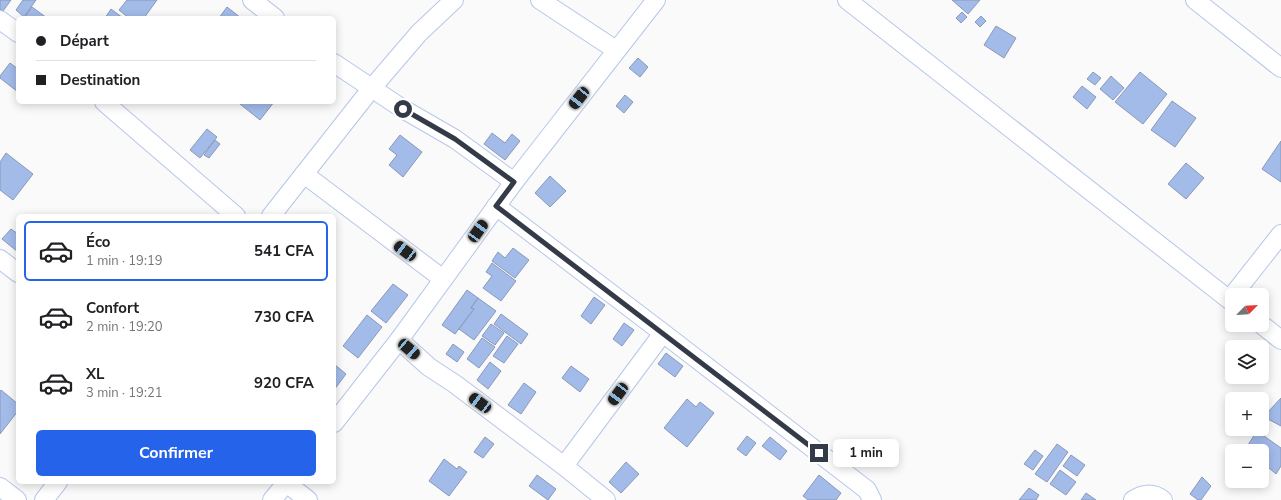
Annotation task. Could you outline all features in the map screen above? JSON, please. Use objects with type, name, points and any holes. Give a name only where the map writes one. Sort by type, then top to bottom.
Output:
[{"type":"street","points":[[252,0],[272,16]]},
{"type":"street","points":[[540,0],[616,50]]},
{"type":"street","points":[[336,419],[398,340],[514,182],[656,0]]},
{"type":"street","points":[[847,0],[1225,293]]},
{"type":"street","points":[[1195,0],[1281,68]]},
{"type":"street","points":[[273,214],[371,89],[445,3]]},
{"type":"street","points":[[0,20],[16,32]]},
{"type":"street","points":[[336,64],[371,89],[455,139],[514,182]]},
{"type":"street","points":[[106,104],[234,214]]},
{"type":"street","points":[[304,174],[443,279]]},
{"type":"street","points":[[496,206],[867,490],[872,500]]},
{"type":"street","points":[[1240,288],[1281,234]]},
{"type":"street","points":[[0,259],[16,271]]},
{"type":"street","points":[[1269,331],[1281,340]]},
{"type":"street","points":[[564,466],[663,333]]},
{"type":"street","points":[[398,340],[429,367],[455,384],[564,466],[606,500]]},
{"type":"street","points":[[44,500],[56,484]]},
{"type":"street","points":[[272,500],[284,484]]},
{"type":"street","points":[[288,484],[308,500]]},
{"type":"street","points":[[0,487],[17,500]]},
{"type":"street","points":[[1133,500],[1142,494],[1157,495],[1163,500]]},
{"type":"building","points":[[0,0],[11,0],[3,11],[0,9]]},
{"type":"building","points":[[23,0],[36,0],[25,16],[16,10]]},
{"type":"building","points":[[127,0],[157,0],[145,16],[126,16],[119,10]]},
{"type":"building","points":[[952,0],[980,0],[968,14]]},
{"type":"building","points":[[32,7],[44,16],[25,16]]},
{"type":"building","points":[[227,7],[238,16],[220,16]]},
{"type":"building","points":[[111,9],[120,16],[106,16]]},
{"type":"building","points":[[962,12],[967,17],[961,23],[956,18]]},
{"type":"building","points":[[981,16],[986,21],[980,27],[975,22]]},
{"type":"building","points":[[996,26],[1016,38],[1004,58],[984,45]]},
{"type":"building","points":[[638,58],[648,67],[640,77],[629,68]]},
{"type":"building","points":[[10,63],[16,68],[16,90],[0,78]]},
{"type":"building","points":[[1093,72],[1101,78],[1095,85],[1087,79]]},
{"type":"building","points":[[1140,72],[1167,94],[1143,124],[1115,102]]},
{"type":"building","points":[[1111,76],[1124,88],[1113,100],[1100,89]]},
{"type":"building","points":[[1082,86],[1096,97],[1087,109],[1073,97]]},
{"type":"building","points":[[625,95],[633,102],[624,113],[616,106]]},
{"type":"building","points":[[1172,101],[1196,118],[1175,147],[1151,130]]},
{"type":"building","points":[[240,104],[272,104],[260,120]]},
{"type":"building","points":[[207,129],[217,137],[200,158],[190,150]]},
{"type":"building","points":[[492,133],[505,143],[512,134],[520,141],[505,160],[484,144]]},
{"type":"building","points":[[400,135],[422,152],[403,177],[389,165],[397,155],[389,149]]},
{"type":"building","points":[[215,140],[220,144],[209,158],[204,155]]},
{"type":"building","points":[[1281,141],[1281,182],[1262,169]]},
{"type":"building","points":[[6,153],[33,174],[13,200],[0,190],[0,162]]},
{"type":"building","points":[[1186,163],[1204,178],[1186,199],[1168,184]]},
{"type":"building","points":[[550,176],[566,191],[550,207],[535,193]]},
{"type":"building","points":[[11,229],[16,233],[16,250],[2,239]]},
{"type":"building","points":[[513,248],[529,260],[515,278],[492,261],[498,252],[505,258]]},
{"type":"building","points":[[492,263],[516,281],[501,301],[483,288],[492,276],[486,272]]},
{"type":"building","points":[[393,284],[408,295],[386,323],[371,311]]},
{"type":"building","points":[[467,290],[478,298],[471,308],[474,309],[455,334],[442,325]]},
{"type":"building","points":[[594,297],[605,305],[591,324],[581,316]]},
{"type":"building","points":[[478,298],[496,311],[474,340],[459,329],[474,309],[471,308]]},
{"type":"building","points":[[501,314],[528,334],[521,344],[494,324]]},
{"type":"building","points":[[367,315],[382,327],[358,358],[343,346]]},
{"type":"building","points":[[624,323],[634,330],[622,346],[613,339]]},
{"type":"building","points":[[491,324],[504,333],[495,345],[482,336]]},
{"type":"building","points":[[507,336],[518,344],[504,363],[493,356]]},
{"type":"building","points":[[482,338],[495,347],[479,368],[467,359]]},
{"type":"building","points":[[453,344],[464,352],[457,362],[446,354]]},
{"type":"building","points":[[666,353],[683,366],[675,377],[658,364]]},
{"type":"building","points":[[490,362],[501,371],[488,389],[477,380]]},
{"type":"building","points":[[336,366],[346,374],[336,387]]},
{"type":"building","points":[[571,366],[589,379],[580,392],[562,378]]},
{"type":"building","points":[[524,383],[536,392],[521,414],[508,405]]},
{"type":"building","points":[[1,390],[16,402],[16,414],[0,434]]},
{"type":"building","points":[[1281,398],[1281,426],[1269,420],[1269,411]]},
{"type":"building","points":[[687,399],[696,407],[700,402],[714,413],[687,447],[664,428]]},
{"type":"building","points":[[747,436],[756,443],[746,456],[737,449]]},
{"type":"building","points":[[1254,436],[1264,436],[1281,448],[1281,466],[1276,474],[1269,468],[1269,444],[1249,444]]},
{"type":"building","points":[[485,437],[494,444],[483,458],[474,452]]},
{"type":"building","points":[[770,437],[787,451],[780,460],[762,446]]},
{"type":"building","points":[[1057,444],[1068,452],[1047,482],[1035,474]]},
{"type":"building","points":[[1035,450],[1043,456],[1033,470],[1024,464]]},
{"type":"building","points":[[1071,455],[1085,465],[1077,476],[1063,466]]},
{"type":"building","points":[[444,459],[457,469],[459,466],[467,472],[449,496],[429,481]]},
{"type":"building","points":[[626,462],[639,474],[621,493],[609,482]]},
{"type":"building","points":[[1060,470],[1076,482],[1066,495],[1050,484]]},
{"type":"building","points":[[537,475],[556,489],[548,500],[529,486]]},
{"type":"building","points":[[819,475],[841,493],[836,500],[808,500],[803,496]]},
{"type":"building","points":[[1202,477],[1211,486],[1201,500],[1198,500],[1190,494]]},
{"type":"building","points":[[1029,488],[1039,495],[1036,500],[1019,500]]},
{"type":"building","points":[[1086,493],[1096,500],[1081,500]]},
{"type":"route","points":[[403,109],[455,139],[514,182],[496,206],[819,453]]}]
